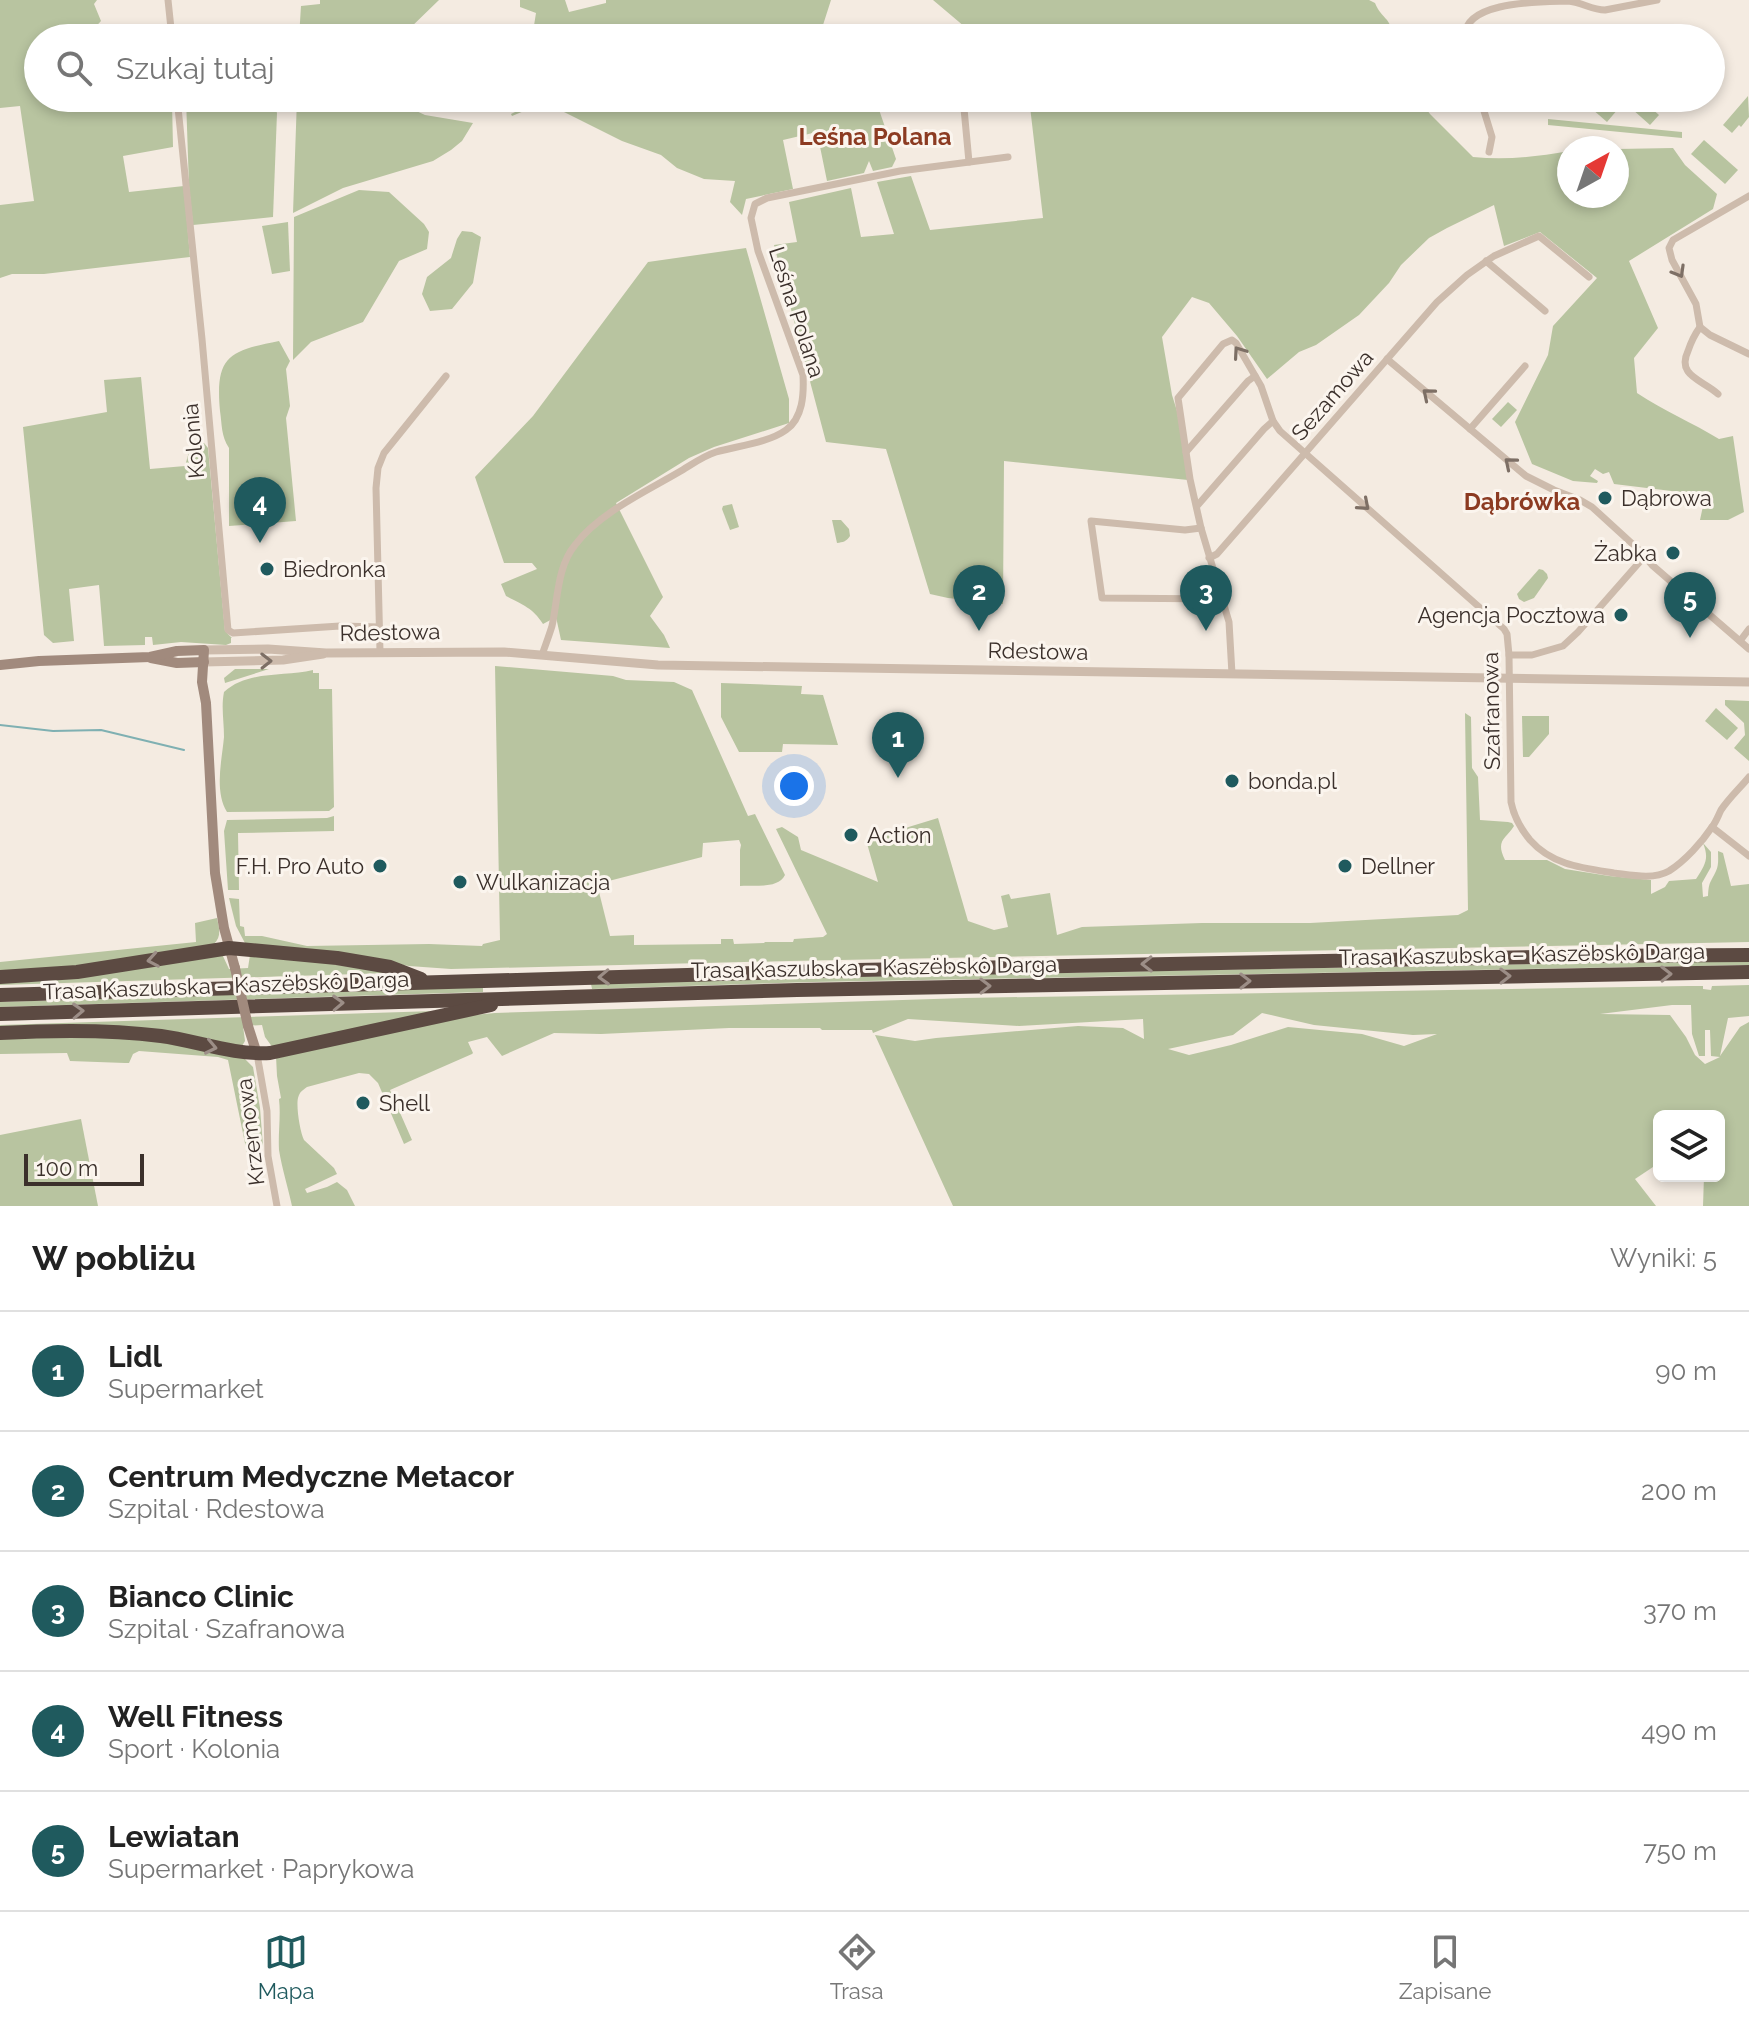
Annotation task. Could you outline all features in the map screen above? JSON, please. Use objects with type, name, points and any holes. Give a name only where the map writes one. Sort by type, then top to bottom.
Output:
[{"type":"highway","points":[[0,977],[77,972],[229,948],[350,960],[390,967],[429,982]]},
{"type":"highway","name":"Trasa Kaszubska – Kaszëbskô Darga","points":[[0,995],[857,970],[1749,955]]},
{"type":"highway","name":"Trasa Kaszubska – Kaszëbskô Darga","points":[[0,1014],[813,989],[1749,972]]},
{"type":"highway","points":[[0,1033],[119,1031],[257,1054],[526,998]]},
{"type":"main road","name":"Rdestowa","points":[[0,665],[150,657],[177,651],[204,650]]},
{"type":"main road","points":[[204,650],[215,873],[229,948],[257,1054]]},
{"type":"main road","name":"Rdestowa","points":[[150,657],[177,663],[204,662]]},
{"type":"street","points":[[168,0],[171,24]]},
{"type":"street","points":[[1468,24],[1499,5],[1577,1],[1605,10],[1657,0]]},
{"type":"street","name":"Kolonia","points":[[178,112],[228,630],[233,633],[340,626],[379,627]]},
{"type":"street","points":[[964,112],[969,162]]},
{"type":"street","points":[[1484,112],[1492,137],[1489,152]]},
{"type":"street","name":"Leśna Polana","points":[[542,655],[565,561],[575,544],[609,513],[690,465],[716,452],[735,449],[778,434],[794,423],[804,394],[803,375],[758,251],[751,218],[755,204],[767,198],[900,171],[1008,157]]},
{"type":"street","points":[[1749,196],[1670,244],[1670,254],[1696,304],[1700,325],[1710,335],[1747,353],[1749,342]]},
{"type":"street","name":"Sezamowa","points":[[1209,558],[1217,554],[1437,302],[1486,261],[1539,236],[1589,277]]},
{"type":"street","points":[[1486,261],[1545,311]]},
{"type":"street","points":[[1700,325],[1684,362],[1692,378],[1718,394]]},
{"type":"street","name":"Szafranowa","points":[[1232,674],[1229,622],[1201,528],[1178,398],[1223,344],[1232,340],[1255,376],[1280,431],[1499,623],[1507,634],[1512,810],[1521,828],[1546,855],[1573,866],[1631,875],[1663,874],[1678,864],[1712,827],[1749,777]]},
{"type":"street","points":[[1387,359],[1529,479],[1592,507],[1749,649]]},
{"type":"street","points":[[1470,429],[1525,366]]},
{"type":"street","points":[[380,652],[378,468],[389,445],[446,376]]},
{"type":"street","points":[[1186,452],[1255,376]]},
{"type":"street","points":[[1197,506],[1273,421]]},
{"type":"street","points":[[1201,528],[1185,530],[1091,521],[1102,598],[1223,599]]},
{"type":"street","points":[[1509,655],[1532,655],[1563,646],[1644,557]]},
{"type":"street","points":[[1740,641],[1749,629]]},
{"type":"street","name":"Rdestowa","points":[[204,650],[268,649],[326,653],[490,651],[658,665],[1749,682]]},
{"type":"street","name":"Rdestowa","points":[[204,662],[283,660],[326,653]]},
{"type":"street","points":[[1712,827],[1749,856]]},
{"type":"street","name":"Krzemowa","points":[[257,1054],[267,1111],[268,1156],[277,1206]]},
{"type":"green space","points":[[0,0],[97,0],[94,4],[101,21],[98,24],[24,24],[24,112],[172,112],[173,147],[123,156],[129,192],[184,186],[190,257],[44,274],[12,274],[0,278],[0,205],[34,201],[20,106],[0,108]]},
{"type":"green space","points":[[320,0],[439,0],[414,24],[300,24],[301,6],[320,4]]},
{"type":"green space","points":[[520,0],[565,0],[569,12],[606,3],[606,0],[831,0],[823,24],[534,24],[536,13],[520,7]]},
{"type":"green space","points":[[933,0],[1369,0],[1375,3],[1389,24],[961,24]]},
{"type":"green space","points":[[1748,96],[1749,117],[1732,133],[1723,125]]},
{"type":"green space","points":[[186,112],[277,112],[273,217],[193,225]]},
{"type":"green space","points":[[297,112],[418,112],[473,123],[462,141],[433,161],[343,188],[293,213]]},
{"type":"green space","points":[[564,112],[880,112],[896,159],[892,167],[873,171],[869,161],[864,173],[827,181],[817,132],[783,140],[793,189],[746,199],[742,215],[730,202],[735,181],[704,179],[677,168],[661,155],[622,141]]},
{"type":"green space","points":[[1031,112],[1428,112],[1473,157],[1557,153],[1557,208],[1629,208],[1629,149],[1673,148],[1685,165],[1717,194],[1713,209],[1629,261],[1658,328],[1634,358],[1637,393],[1719,439],[1733,436],[1744,512],[1728,520],[1700,520],[1703,506],[1688,493],[1614,484],[1609,472],[1603,474],[1595,469],[1590,476],[1597,483],[1573,481],[1532,464],[1515,422],[1548,355],[1553,326],[1597,278],[1540,232],[1504,246],[1494,205],[1429,238],[1401,265],[1359,315],[1316,345],[1299,352],[1267,379],[1209,303],[1192,297],[1162,337],[1188,480],[1004,461],[1003,604],[930,594],[886,449],[826,442],[774,245],[797,242],[789,202],[851,188],[861,237],[894,234],[877,182],[911,176],[930,230],[1043,218]]},
{"type":"green space","points":[[1596,112],[1615,112],[1607,122]]},
{"type":"green space","points":[[1635,112],[1656,112],[1659,115],[1650,125]]},
{"type":"green space","points":[[1548,119],[1682,132],[1682,138],[1548,125]]},
{"type":"green space","points":[[1704,140],[1738,170],[1725,184],[1691,154]]},
{"type":"green space","points":[[359,190],[389,192],[424,224],[429,232],[427,249],[399,261],[363,322],[311,342],[293,360],[294,217]]},
{"type":"green space","points":[[288,222],[290,271],[272,274],[262,226]]},
{"type":"green space","points":[[462,231],[481,237],[473,283],[452,309],[430,311],[422,294],[427,277],[451,258]]},
{"type":"green space","points":[[746,248],[789,399],[789,423],[689,458],[616,503],[663,597],[650,616],[670,648],[561,640],[556,617],[543,624],[531,610],[506,596],[501,584],[537,569],[532,563],[504,563],[475,477],[533,416],[648,262]]},
{"type":"green space","points":[[279,341],[290,361],[286,369],[290,406],[286,418],[296,521],[229,526],[229,448],[222,425],[220,378],[223,367],[237,353]]},
{"type":"green space","points":[[141,377],[150,469],[185,466],[191,445],[204,443],[208,448],[225,631],[232,638],[231,643],[226,645],[181,642],[153,645],[152,637],[145,637],[145,645],[104,646],[99,585],[69,589],[74,641],[53,643],[44,635],[23,427],[107,412],[104,380]]},
{"type":"green space","points":[[1508,402],[1517,410],[1501,427],[1492,419]]},
{"type":"green space","points":[[732,504],[739,527],[730,530],[722,509]]},
{"type":"green space","points":[[832,520],[841,520],[849,529],[850,536],[846,541],[837,543]]},
{"type":"green space","points":[[1539,569],[1548,578],[1534,598],[1524,602],[1517,594]]},
{"type":"green space","points":[[495,666],[674,682],[692,690],[748,816],[755,814],[785,875],[777,882],[740,886],[739,840],[703,843],[702,857],[597,884],[610,936],[634,935],[634,945],[721,944],[721,939],[733,939],[734,944],[793,942],[794,939],[823,937],[827,934],[776,829],[782,827],[798,837],[801,850],[878,882],[866,840],[938,818],[968,921],[994,930],[1008,927],[1001,896],[1009,894],[1011,899],[1050,893],[1057,935],[1082,927],[1310,923],[1458,915],[1468,910],[1465,713],[1471,717],[1472,768],[1478,777],[1480,820],[1508,822],[1514,826],[1501,844],[1505,860],[1547,860],[1565,869],[1651,880],[1651,894],[1665,887],[1669,881],[1696,879],[1706,861],[1703,843],[1711,852],[1711,867],[1702,883],[1703,897],[1708,896],[1709,885],[1717,869],[1718,851],[1723,853],[1731,886],[1749,884],[1749,942],[451,969],[246,945],[236,926],[229,898],[239,899],[240,926],[244,927],[245,936],[262,936],[307,946],[482,946],[500,940]]},
{"type":"green space","points":[[235,669],[269,669],[225,683],[224,678]]},
{"type":"green space","points":[[313,670],[313,673],[319,673],[319,689],[332,689],[334,807],[329,811],[227,812],[220,785],[224,692],[255,677]]},
{"type":"green space","points":[[721,683],[802,686],[801,694],[823,695],[838,745],[783,744],[782,752],[739,752],[721,717]]},
{"type":"green space","points":[[1725,700],[1749,701],[1749,761],[1734,748],[1745,735],[1744,723],[1725,705]]},
{"type":"green space","points":[[1716,708],[1738,728],[1727,740],[1705,721]]},
{"type":"green space","points":[[1522,716],[1549,716],[1549,734],[1529,757],[1523,757]]},
{"type":"green space","points":[[334,816],[334,831],[238,833],[239,890],[228,890],[224,831],[227,820]]},
{"type":"green space","points":[[217,918],[219,935],[214,944],[105,965],[0,973],[0,962],[196,942],[195,923]]},
{"type":"green space","points":[[222,954],[229,969],[248,968],[250,955],[290,957],[389,973],[0,985],[0,980]]},
{"type":"green space","points":[[1749,960],[1749,965],[812,982],[592,989],[591,984],[781,978]]},
{"type":"green space","points":[[1749,985],[1749,1016],[1728,1018],[1720,1056],[1740,1027],[1749,1022],[1749,1206],[1703,1206],[1704,1182],[1725,1182],[1725,1110],[1653,1110],[1653,1167],[1635,1179],[1656,1206],[953,1206],[875,1035],[915,1041],[1078,1026],[1123,1028],[1144,1039],[1143,1019],[1019,1026],[908,1019],[873,1033],[872,1030],[820,1028],[729,1028],[554,1033],[502,1056],[487,1037],[468,1042],[472,1054],[390,1090],[412,1140],[404,1144],[378,1083],[369,1074],[359,1073],[307,1087],[300,1092],[298,1113],[304,1140],[337,1174],[305,1189],[307,1193],[337,1182],[347,1190],[355,1206],[292,1206],[279,1150],[281,1098],[276,1056],[463,1016],[965,998],[1688,986],[1703,986],[1703,989],[1711,990],[1712,986]],"holes":[[[1691,1005],[1692,1034],[1699,1056],[1705,1056],[1705,1030],[1710,1030],[1711,1056],[1720,1057],[1705,1064],[1695,1055],[1670,1015],[1600,1014]],[[1262,1013],[1314,1025],[1413,1035],[1437,1034],[1404,1046],[1362,1034],[1288,1027],[1189,1055],[1168,1049],[1233,1035]]]},
{"type":"green space","points":[[483,987],[483,992],[0,1007],[0,1002]]},
{"type":"green space","points":[[435,1011],[273,1048],[265,1037],[262,1025],[243,1026],[245,1041],[242,1046],[0,1029],[0,1025]]},
{"type":"green space","points":[[118,1034],[244,1058],[253,1067],[260,1108],[263,1146],[260,1151],[254,1155],[247,1153],[228,1060],[139,1051],[133,1054],[129,1063],[70,1061],[67,1053],[0,1054],[0,1036]]},
{"type":"green space","points":[[81,1119],[98,1206],[0,1206],[0,1135]]},
{"type":"waterway","points":[[0,725],[53,731],[101,730],[184,750]]},
{"type":"place","name":"Dąbrowa","points":[[1605,498]]},
{"type":"place","name":"Well Fitness","points":[[260,543]]},
{"type":"place","name":"Żabka","points":[[1673,553]]},
{"type":"place","name":"Biedronka","points":[[267,569]]},
{"type":"place","name":"Agencja Pocztowa","points":[[1621,615]]},
{"type":"place","name":"Centrum Medyczne Metacor","points":[[979,631]]},
{"type":"place","name":"Bianco Clinic","points":[[1206,631]]},
{"type":"place","name":"Lewiatan","points":[[1690,638]]},
{"type":"place","name":"Lidl","points":[[898,778]]},
{"type":"place","name":"bonda.pl","points":[[1232,781]]},
{"type":"place","name":"Action","points":[[851,835]]},
{"type":"place","name":"F.H. Pro Auto","points":[[380,866]]},
{"type":"place","name":"Dellner","points":[[1345,866]]},
{"type":"place","name":"Wulkanizacja","points":[[460,882]]},
{"type":"place","name":"Shell","points":[[363,1103]]},
{"type":"district","name":"Leśna Polana","points":[[875,137]]},
{"type":"district","name":"Dąbrówka","points":[[1522,502]]}]
